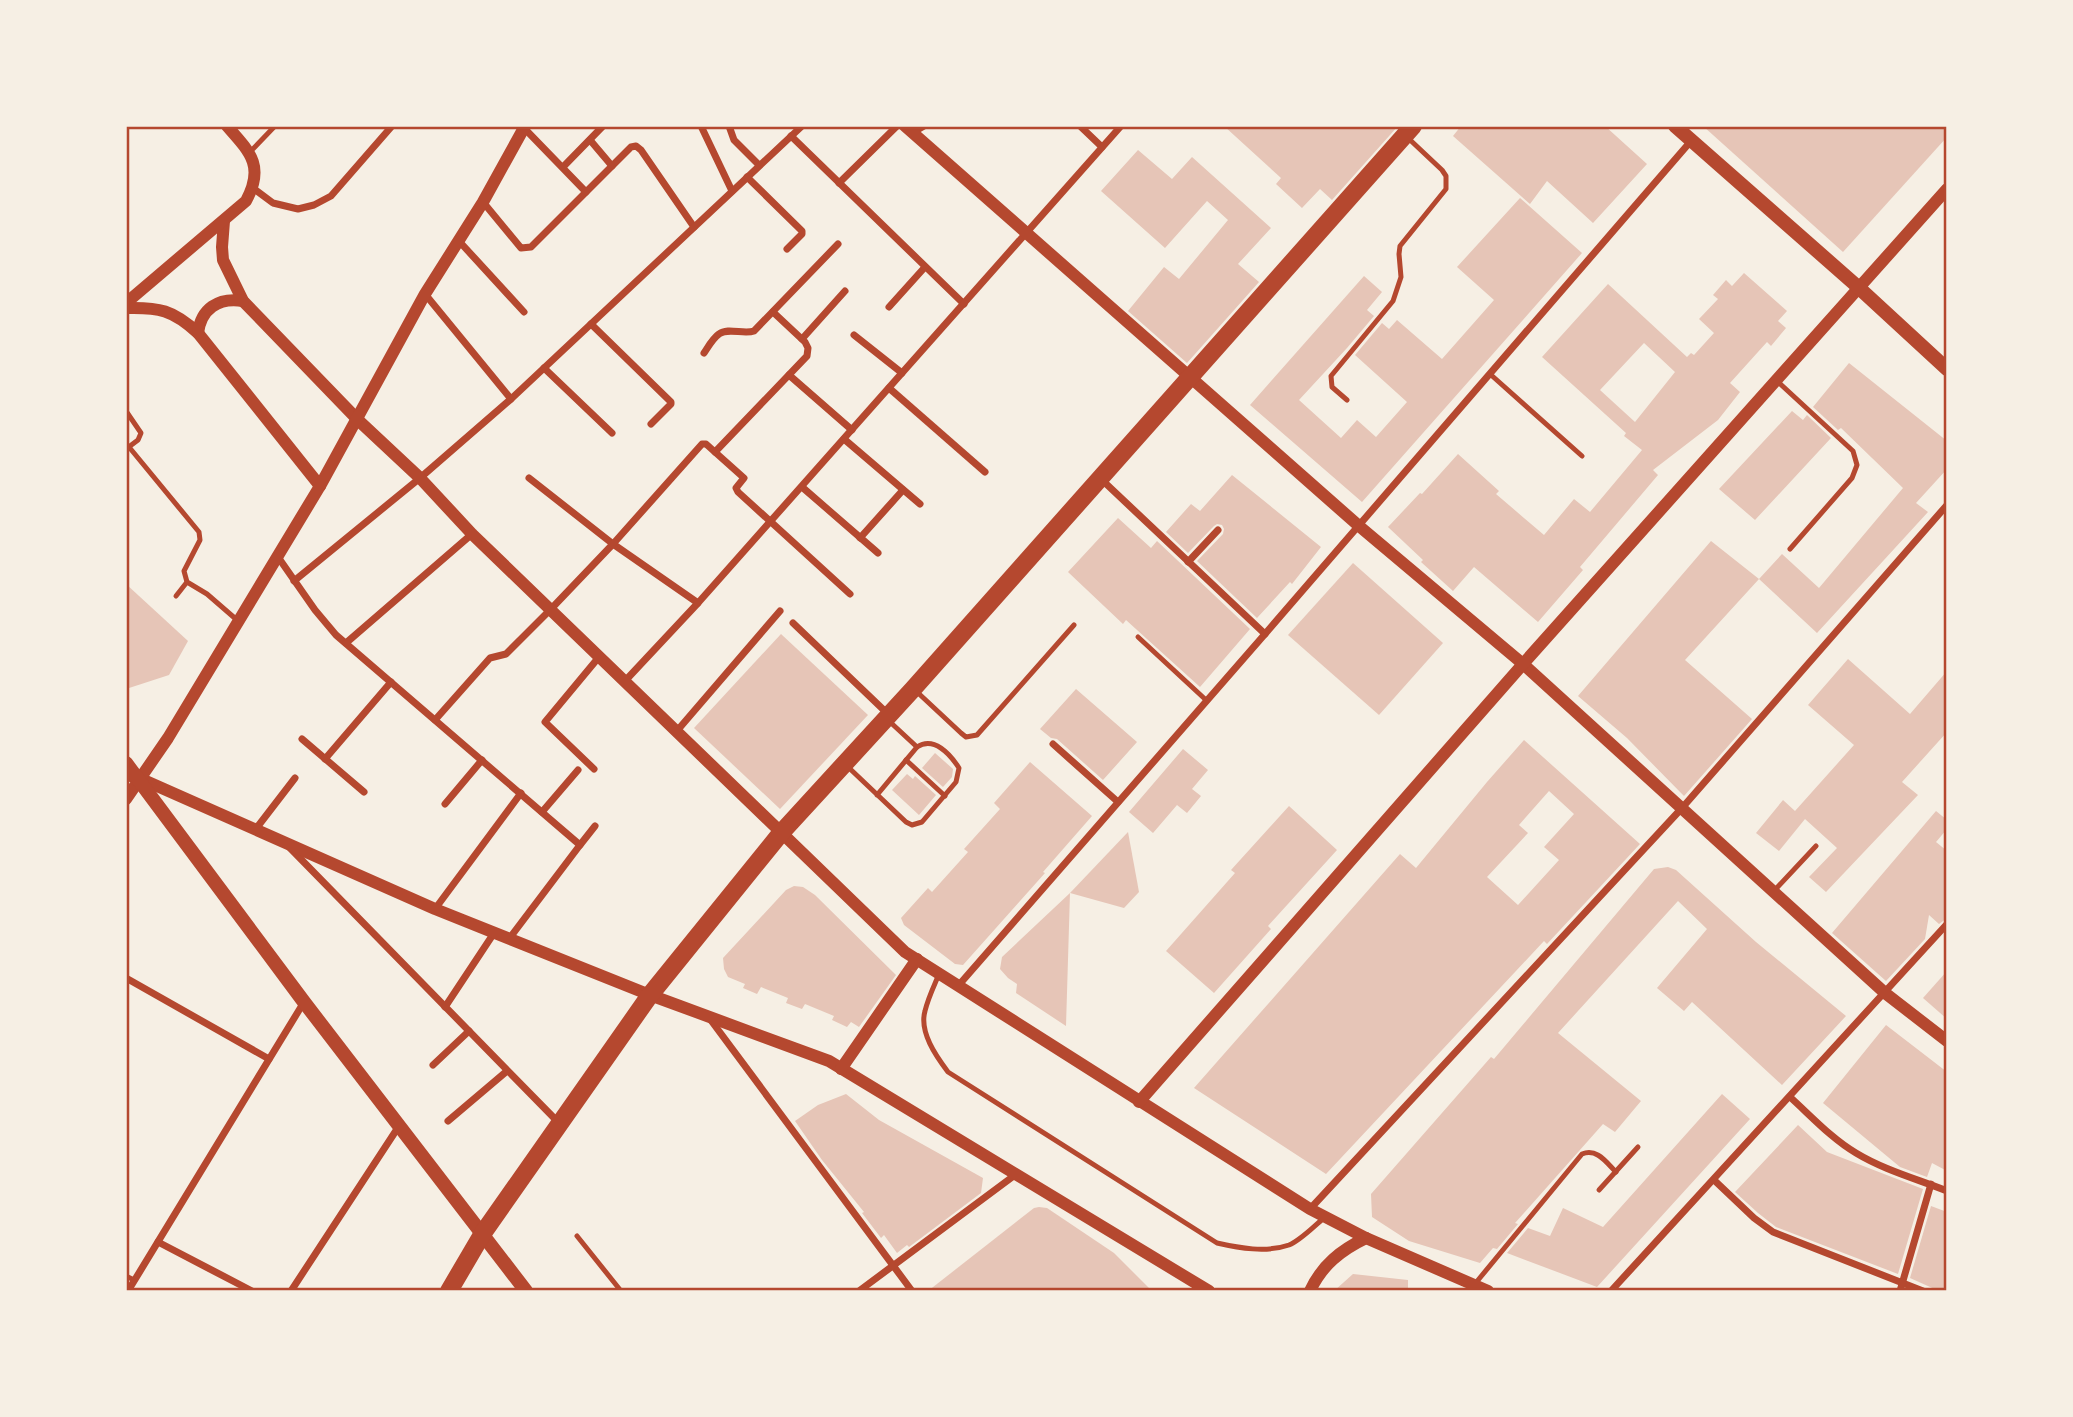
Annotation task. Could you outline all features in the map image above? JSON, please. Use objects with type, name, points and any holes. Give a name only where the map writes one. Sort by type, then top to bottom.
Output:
[{"type":"main road","points":[[1675,126],[1947,369]]},
{"type":"main road","points":[[449,1291],[483,1233],[650,995],[782,833],[888,718],[1409,131]]},
{"type":"main road","points":[[126,763],[133,777],[526,1291]]},
{"type":"street","points":[[126,306],[246,201],[253,188],[256,173],[250,152],[227,126]]},
{"type":"street","points":[[253,188],[274,203],[298,209],[314,205],[331,196],[391,126]]},
{"type":"street","points":[[563,167],[603,126]]},
{"type":"street","points":[[701,126],[732,191]]},
{"type":"street","points":[[729,126],[734,140],[759,165]]},
{"type":"street","points":[[294,581],[511,399],[802,126]]},
{"type":"street","points":[[839,183],[897,126]]},
{"type":"street","points":[[909,129],[925,126]]},
{"type":"street","points":[[1080,126],[1102,147]]},
{"type":"street","points":[[625,681],[802,487],[1121,126]]},
{"type":"street","points":[[126,799],[133,777],[168,738],[320,486],[425,294],[483,202],[525,127],[586,192]]},
{"type":"street","points":[[909,129],[1359,526],[1523,664],[1885,993],[1947,1041]]},
{"type":"street","points":[[791,136],[964,304]]},
{"type":"street","points":[[590,140],[612,166]]},
{"type":"street","points":[[958,987],[1691,140]]},
{"type":"street","points":[[483,202],[521,248],[531,247],[631,147],[636,146],[694,227]]},
{"type":"street","points":[[747,177],[802,231],[788,249]]},
{"type":"street","points":[[1139,1102],[1523,664],[1947,189]]},
{"type":"street","points":[[224,221],[223,260],[243,302],[358,420],[420,478],[472,534],[889,937],[917,960],[958,987],[1310,1209],[1366,1238],[1488,1291]]},
{"type":"street","points":[[458,240],[524,312]]},
{"type":"street","points":[[704,353],[720,333],[725,331],[747,334],[754,331],[838,244]]},
{"type":"street","points":[[889,307],[925,267]]},
{"type":"street","points":[[802,339],[845,291]]},
{"type":"street","points":[[425,294],[511,399]]},
{"type":"street","points":[[198,333],[204,313],[212,306],[221,301],[243,302]]},
{"type":"street","points":[[126,306],[162,310],[182,319],[198,333],[320,486]]},
{"type":"street","points":[[715,452],[807,356],[808,348],[802,339],[773,312]]},
{"type":"street","points":[[591,324],[671,402],[652,424]]},
{"type":"street","points":[[854,335],[902,373]]},
{"type":"street","points":[[544,368],[612,433]]},
{"type":"street","points":[[789,375],[852,430]]},
{"type":"street","points":[[889,388],[985,472]]},
{"type":"street","points":[[844,439],[920,504]]},
{"type":"street","points":[[435,720],[490,658],[506,654],[551,609],[702,444],[706,444],[744,478],[736,488],[738,492],[850,594]]},
{"type":"street","points":[[529,478],[613,544],[698,603]]},
{"type":"street","points":[[1100,478],[1265,634]]},
{"type":"street","points":[[802,487],[878,553]]},
{"type":"street","points":[[860,538],[903,490]]},
{"type":"street","points":[[1310,1209],[1682,808],[1947,505]]},
{"type":"street","points":[[1188,562],[1219,530]]},
{"type":"street","points":[[346,643],[472,534]]},
{"type":"street","points":[[278,556],[326,624],[580,845]]},
{"type":"street","points":[[676,732],[780,611]]},
{"type":"street","points":[[793,623],[888,718]]},
{"type":"street","points":[[594,769],[545,722],[600,657]]},
{"type":"street","points":[[325,759],[391,682]]},
{"type":"street","points":[[302,739],[364,792]]},
{"type":"street","points":[[1053,744],[1118,802]]},
{"type":"street","points":[[445,804],[482,760]]},
{"type":"street","points":[[542,812],[578,770]]},
{"type":"street","points":[[133,777],[435,909],[650,995],[809,1052],[1209,1291]]},
{"type":"street","points":[[254,830],[295,778]]},
{"type":"street","points":[[435,909],[521,793]]},
{"type":"street","points":[[509,939],[595,826]]},
{"type":"street","points":[[285,844],[559,1123]]},
{"type":"street","points":[[1611,1291],[1947,924]]},
{"type":"street","points":[[445,1007],[494,933]]},
{"type":"street","points":[[841,1069],[917,960]]},
{"type":"street","points":[[126,978],[269,1059]]},
{"type":"street","points":[[128,1291],[304,1002]]},
{"type":"street","points":[[707,1015],[912,1291]]},
{"type":"street","points":[[433,1065],[469,1031]]},
{"type":"street","points":[[448,1121],[507,1071]]},
{"type":"street","points":[[1790,1097],[1856,1153],[1947,1191]]},
{"type":"street","points":[[291,1291],[399,1126]]},
{"type":"street","points":[[859,1291],[1015,1175]]},
{"type":"street","points":[[1714,1180],[1773,1232],[1901,1287],[1923,1291]]},
{"type":"street","points":[[1901,1287],[1931,1184]]},
{"type":"street","points":[[1310,1291],[1336,1255],[1366,1238]]},
{"type":"street","points":[[158,1242],[252,1291]]},
{"type":"lane","points":[[250,152],[275,126]]},
{"type":"lane","points":[[1346,400],[1332,387],[1331,376],[1393,301],[1401,277],[1400,246],[1446,189],[1446,176],[1409,131]]},
{"type":"lane","points":[[1490,374],[1582,456]]},
{"type":"lane","points":[[1776,380],[1853,451],[1857,465],[1852,478],[1790,549]]},
{"type":"lane","points":[[126,411],[141,433],[138,440],[128,448],[199,531],[200,540],[184,571],[187,582],[207,594],[239,622]]},
{"type":"lane","points":[[176,596],[187,582]]},
{"type":"lane","points":[[913,689],[966,737],[977,735],[1074,625]]},
{"type":"lane","points":[[1139,637],[1206,700]]},
{"type":"lane","points":[[888,718],[917,747]]},
{"type":"lane","points":[[845,764],[877,795],[912,825],[922,821],[957,782],[959,768],[935,744],[929,742],[917,747],[877,795]]},
{"type":"lane","points":[[906,760],[945,796]]},
{"type":"lane","points":[[1773,892],[1816,846]]},
{"type":"lane","points":[[939,974],[924,1013],[927,1035],[935,1055],[948,1072],[1217,1243],[1265,1249],[1289,1244],[1325,1217]]},
{"type":"lane","points":[[1599,1190],[1638,1147]]},
{"type":"lane","points":[[1474,1285],[1582,1154],[1598,1154],[1616,1172]]},
{"type":"lane","points":[[578,1236],[621,1291]]},
{"type":"lane","points":[[126,1276],[134,1280]]},
{"type":"building","points":[[1224,126],[1398,126],[1332,200],[1320,189],[1302,208],[1276,184],[1281,178]]},
{"type":"building","points":[[1461,126],[1605,126],[1647,164],[1593,223],[1547,181],[1530,204],[1453,136]]},
{"type":"building","points":[[1703,126],[1947,126],[1947,137],[1843,252]]},
{"type":"building","points":[[1138,150],[1172,179],[1192,157],[1271,228],[1238,264],[1259,282],[1187,363],[1128,311],[1164,267],[1179,279],[1228,220],[1207,201],[1165,248],[1101,191]]},
{"type":"building","points":[[1520,198],[1582,253],[1362,502],[1250,405],[1364,276],[1382,292],[1367,310],[1374,316],[1299,400],[1341,438],[1357,420],[1376,437],[1407,402],[1355,355],[1382,323],[1389,329],[1397,320],[1442,359],[1494,300],[1457,267]]},
{"type":"building","points":[[1744,273],[1787,311],[1778,321],[1786,328],[1771,346],[1767,342],[1730,383],[1740,392],[1718,420],[1653,470],[1658,475],[1580,567],[1583,570],[1538,622],[1474,567],[1453,591],[1388,527],[1458,454],[1499,491],[1496,494],[1544,535],[1574,499],[1590,512],[1642,450],[1542,357],[1608,284],[1687,357],[1691,353],[1694,355],[1714,333],[1699,319],[1718,299],[1713,295],[1726,280],[1732,286]],"holes":[[[1644,343],[1675,372],[1635,422],[1600,390]]]},
{"type":"building","points":[[1849,363],[1947,441],[1947,469],[1916,503],[1928,512],[1817,633],[1759,579],[1782,554],[1819,588],[1903,488],[1841,428],[1838,430],[1813,407]]},
{"type":"building","points":[[1792,411],[1803,420],[1807,415],[1831,438],[1755,520],[1719,489]]},
{"type":"building","points":[[1232,475],[1321,547],[1292,584],[1290,582],[1257,618],[1197,561],[1223,534],[1222,525],[1214,526],[1188,553],[1166,532],[1191,504],[1200,511]]},
{"type":"building","points":[[1118,518],[1151,548],[1157,541],[1250,629],[1200,687],[1126,620],[1123,624],[1068,572]]},
{"type":"building","points":[[1711,541],[1759,579],[1685,660],[1752,719],[1684,796],[1627,738],[1578,696]]},
{"type":"building","points":[[1353,563],[1443,643],[1379,715],[1288,635]]},
{"type":"building","points":[[126,584],[188,641],[169,675],[126,689]]},
{"type":"building","points":[[781,634],[868,715],[780,809],[694,728]]},
{"type":"building","points":[[1848,659],[1910,714],[1947,671],[1947,732],[1902,782],[1918,795],[1826,892],[1809,877],[1837,848],[1805,819],[1779,851],[1756,833],[1783,800],[1795,811],[1854,745],[1808,705]]},
{"type":"building","points":[[1076,689],[1137,742],[1103,780],[1057,739],[1051,738],[1040,729]]},
{"type":"building","points":[[1524,740],[1640,844],[1547,944],[1544,941],[1326,1174],[1194,1088],[1400,854],[1416,868]],"holes":[[[1549,791],[1574,814],[1544,847],[1559,860],[1518,905],[1487,877],[1528,833],[1519,825]]]},
{"type":"building","points":[[1183,749],[1208,770],[1192,789],[1201,796],[1187,813],[1177,805],[1153,833],[1129,812]]},
{"type":"building","points":[[935,753],[953,769],[952,777],[943,787],[922,768]]},
{"type":"building","points":[[1030,762],[1092,816],[963,965],[955,964],[904,925],[901,918],[928,888],[932,892],[968,852],[964,849],[1000,809],[994,803]]},
{"type":"building","points":[[907,774],[913,779],[915,776],[936,795],[919,815],[892,790]]},
{"type":"building","points":[[1289,806],[1337,850],[1268,926],[1271,929],[1214,993],[1166,951],[1235,873],[1231,870]]},
{"type":"building","points":[[1936,811],[1947,820],[1947,829],[1936,842],[1947,851],[1947,918],[1939,924],[1929,915],[1925,939],[1886,981],[1832,933]]},
{"type":"building","points":[[1128,832],[1139,892],[1124,908],[1070,893]]},
{"type":"building","points":[[1668,867],[1676,870],[1756,942],[1846,1016],[1782,1085],[1692,1002],[1684,1011],[1657,988],[1707,929],[1678,901],[1558,1033],[1641,1101],[1615,1132],[1603,1124],[1515,1223],[1518,1224],[1497,1249],[1493,1248],[1480,1263],[1409,1241],[1372,1217],[1371,1194],[1491,1057],[1494,1059],[1654,869]]},
{"type":"building","points":[[794,886],[803,887],[815,895],[896,975],[859,1027],[851,1022],[847,1027],[832,1020],[834,1016],[805,1004],[802,1009],[786,1003],[788,998],[761,987],[757,994],[743,988],[745,984],[728,977],[724,969],[723,958],[786,890]]},
{"type":"building","points":[[1070,893],[1066,1026],[1016,993],[1017,984],[1000,969],[1002,957]]},
{"type":"building","points":[[1947,971],[1947,1019],[1923,998]]},
{"type":"building","points":[[1886,1025],[1947,1072],[1947,1171],[1932,1163],[1927,1177],[1900,1167],[1823,1103]]},
{"type":"building","points":[[846,1094],[879,1120],[983,1178],[981,1193],[897,1253],[884,1235],[881,1238],[795,1121],[818,1105]]},
{"type":"building","points":[[1722,1094],[1750,1119],[1597,1287],[1507,1253],[1528,1228],[1550,1236],[1563,1208],[1603,1227]]},
{"type":"building","points":[[1798,1125],[1827,1152],[1923,1189],[1898,1274],[1776,1227],[1735,1192]]},
{"type":"building","points":[[1931,1206],[1947,1212],[1947,1291],[1939,1291],[1910,1278]]},
{"type":"building","points":[[1034,1208],[1047,1208],[1114,1253],[1152,1291],[928,1291]]},
{"type":"building","points":[[1353,1274],[1408,1280],[1408,1291],[1334,1291]]}]
